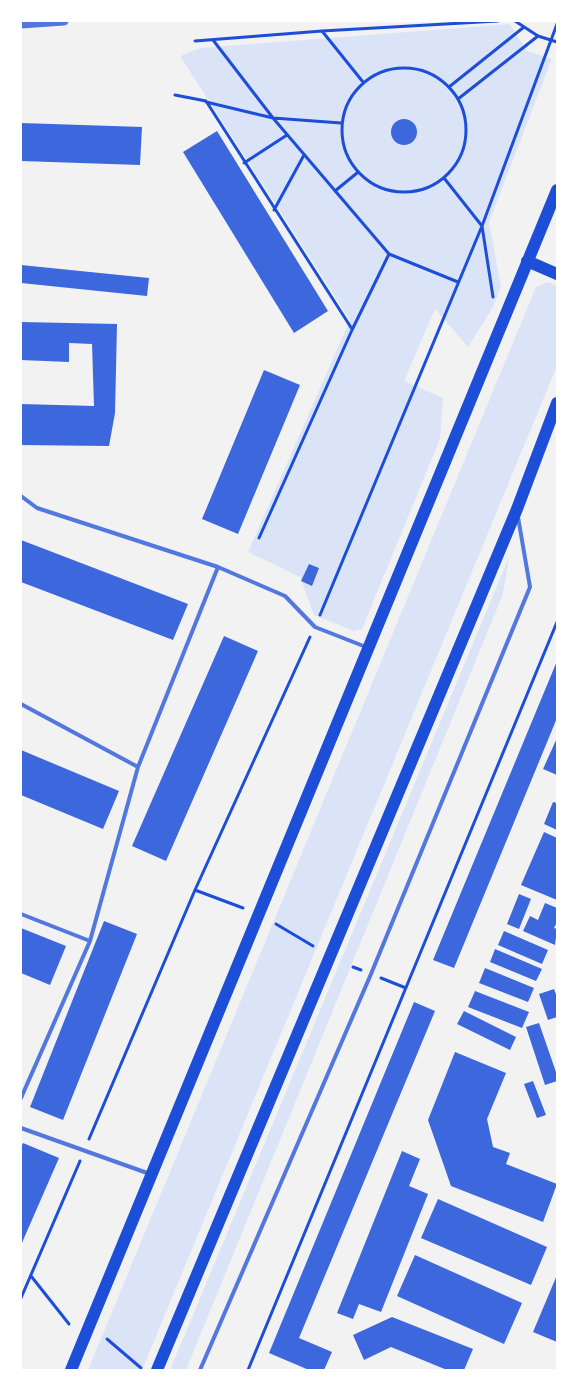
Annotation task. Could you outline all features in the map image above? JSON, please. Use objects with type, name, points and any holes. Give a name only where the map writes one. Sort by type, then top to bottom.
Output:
[{"type":"main road","points":[[71,1370],[557,190]]},
{"type":"main road","points":[[527,261],[557,274]]},
{"type":"main road","points":[[157,1370],[517,509],[557,403]]},
{"type":"street","points":[[21,24],[64,21]]},
{"type":"lane","points":[[21,496],[37,508],[218,567],[285,596],[315,627],[368,648]]},
{"type":"lane","points":[[200,1370],[371,974],[530,587],[517,509]]},
{"type":"lane","points":[[21,1098],[90,941],[138,767],[218,567]]},
{"type":"lane","points":[[21,704],[138,767]]},
{"type":"lane","points":[[21,914],[90,941]]},
{"type":"lane","points":[[21,1128],[152,1175]]},
{"type":"path","points":[[195,41],[322,31],[498,21]]},
{"type":"path","points":[[515,21],[538,36],[557,42]]},
{"type":"path","points":[[21,1298],[195,890],[315,627],[482,226],[557,24]]},
{"type":"path","points":[[449,87],[524,26]]},
{"type":"path","points":[[322,31],[363,82]]},
{"type":"path","points":[[458,99],[538,36]]},
{"type":"path","points":[[213,40],[273,118],[389,254],[458,282]]},
{"type":"path","points":[[395,68],[413,68],[430,74],[449,87],[458,99],[464,114],[466,131],[463,149],[455,164],[444,178],[416,191],[402,192],[384,190],[370,183],[358,172],[348,158],[342,142],[341,123],[348,101],[363,82],[378,73],[395,68]]},
{"type":"path","points":[[175,95],[273,118],[341,123]]},
{"type":"path","points":[[206,101],[352,330]]},
{"type":"path","points":[[244,163],[287,135]]},
{"type":"path","points":[[274,210],[304,155]]},
{"type":"path","points":[[334,191],[358,172]]},
{"type":"path","points":[[444,178],[482,226],[493,297]]},
{"type":"path","points":[[259,538],[352,330],[389,254]]},
{"type":"path","points":[[248,1370],[557,622]]},
{"type":"path","points":[[195,890],[243,908]]},
{"type":"path","points":[[276,924],[313,946]]},
{"type":"path","points":[[31,1276],[69,1324]]},
{"type":"path","points":[[107,1339],[144,1370]]},
{"type":"shaded area","points":[[510,24],[527,51],[552,59],[489,222],[501,287],[492,309],[468,347],[435,309],[404,381],[443,398],[440,439],[362,629],[354,631],[314,615],[300,577],[248,552],[350,320],[180,56],[200,48]]},
{"type":"shaded area","points":[[548,282],[557,286],[557,366],[142,1370],[88,1370],[536,287]]},
{"type":"shaded area","points":[[509,557],[503,594],[186,1370],[170,1370]]},
{"type":"building","points":[[404,119],[413,123],[417,132],[413,141],[404,145],[395,141],[391,132],[395,123]]},
{"type":"building","points":[[21,123],[142,127],[140,165],[21,161]]},
{"type":"building","points":[[217,131],[328,311],[294,333],[183,152]]},
{"type":"building","points":[[21,265],[149,278],[147,296],[21,283]]},
{"type":"building","points":[[21,322],[117,324],[115,413],[109,446],[21,445],[21,404],[94,406],[92,344],[69,343],[69,362],[21,360]]},
{"type":"building","points":[[264,370],[300,385],[238,534],[202,519]]},
{"type":"building","points":[[21,540],[188,604],[173,640],[21,582]]},
{"type":"building","points":[[309,564],[319,568],[312,586],[301,581]]},
{"type":"building","points":[[224,636],[258,651],[166,861],[132,846]]},
{"type":"building","points":[[557,661],[557,718],[454,968],[433,960]]},
{"type":"building","points":[[557,738],[557,775],[543,769]]},
{"type":"building","points":[[21,750],[119,791],[103,829],[21,795]]},
{"type":"building","points":[[553,802],[557,803],[557,830],[544,824]]},
{"type":"building","points":[[544,832],[557,838],[557,900],[521,885]]},
{"type":"building","points":[[519,894],[531,899],[519,929],[507,924]]},
{"type":"building","points":[[545,903],[557,908],[557,922],[554,928],[557,929],[555,945],[523,931],[530,916],[538,920]]},
{"type":"building","points":[[104,921],[137,934],[63,1120],[30,1107]]},
{"type":"building","points":[[21,928],[66,946],[50,985],[21,973]]},
{"type":"building","points":[[504,931],[548,950],[542,964],[498,945]]},
{"type":"building","points":[[495,949],[542,969],[536,981],[490,962]]},
{"type":"building","points":[[485,968],[534,988],[528,1002],[479,983]]},
{"type":"building","points":[[554,989],[557,997],[557,1017],[548,1020],[539,994]]},
{"type":"building","points":[[475,991],[529,1012],[522,1028],[468,1007]]},
{"type":"building","points":[[414,1002],[435,1011],[299,1338],[332,1352],[324,1370],[309,1370],[269,1353]]},
{"type":"building","points":[[464,1011],[516,1037],[510,1050],[457,1024]]},
{"type":"building","points":[[539,1023],[557,1075],[557,1081],[545,1085],[526,1027]]},
{"type":"building","points":[[455,1052],[506,1073],[487,1119],[493,1147],[510,1153],[506,1164],[557,1184],[543,1222],[451,1186],[428,1120]]},
{"type":"building","points":[[533,1081],[546,1115],[537,1118],[524,1084]]},
{"type":"building","points":[[23,1143],[59,1158],[21,1245],[21,1147]]},
{"type":"building","points":[[402,1151],[420,1159],[409,1186],[428,1194],[381,1312],[359,1304],[353,1319],[337,1313]]},
{"type":"building","points":[[438,1199],[547,1247],[531,1285],[421,1238]]},
{"type":"building","points":[[415,1255],[522,1303],[504,1344],[397,1296]]},
{"type":"building","points":[[557,1275],[557,1342],[533,1332]]},
{"type":"building","points":[[392,1317],[473,1349],[464,1370],[447,1370],[391,1347],[364,1360],[353,1335]]}]
